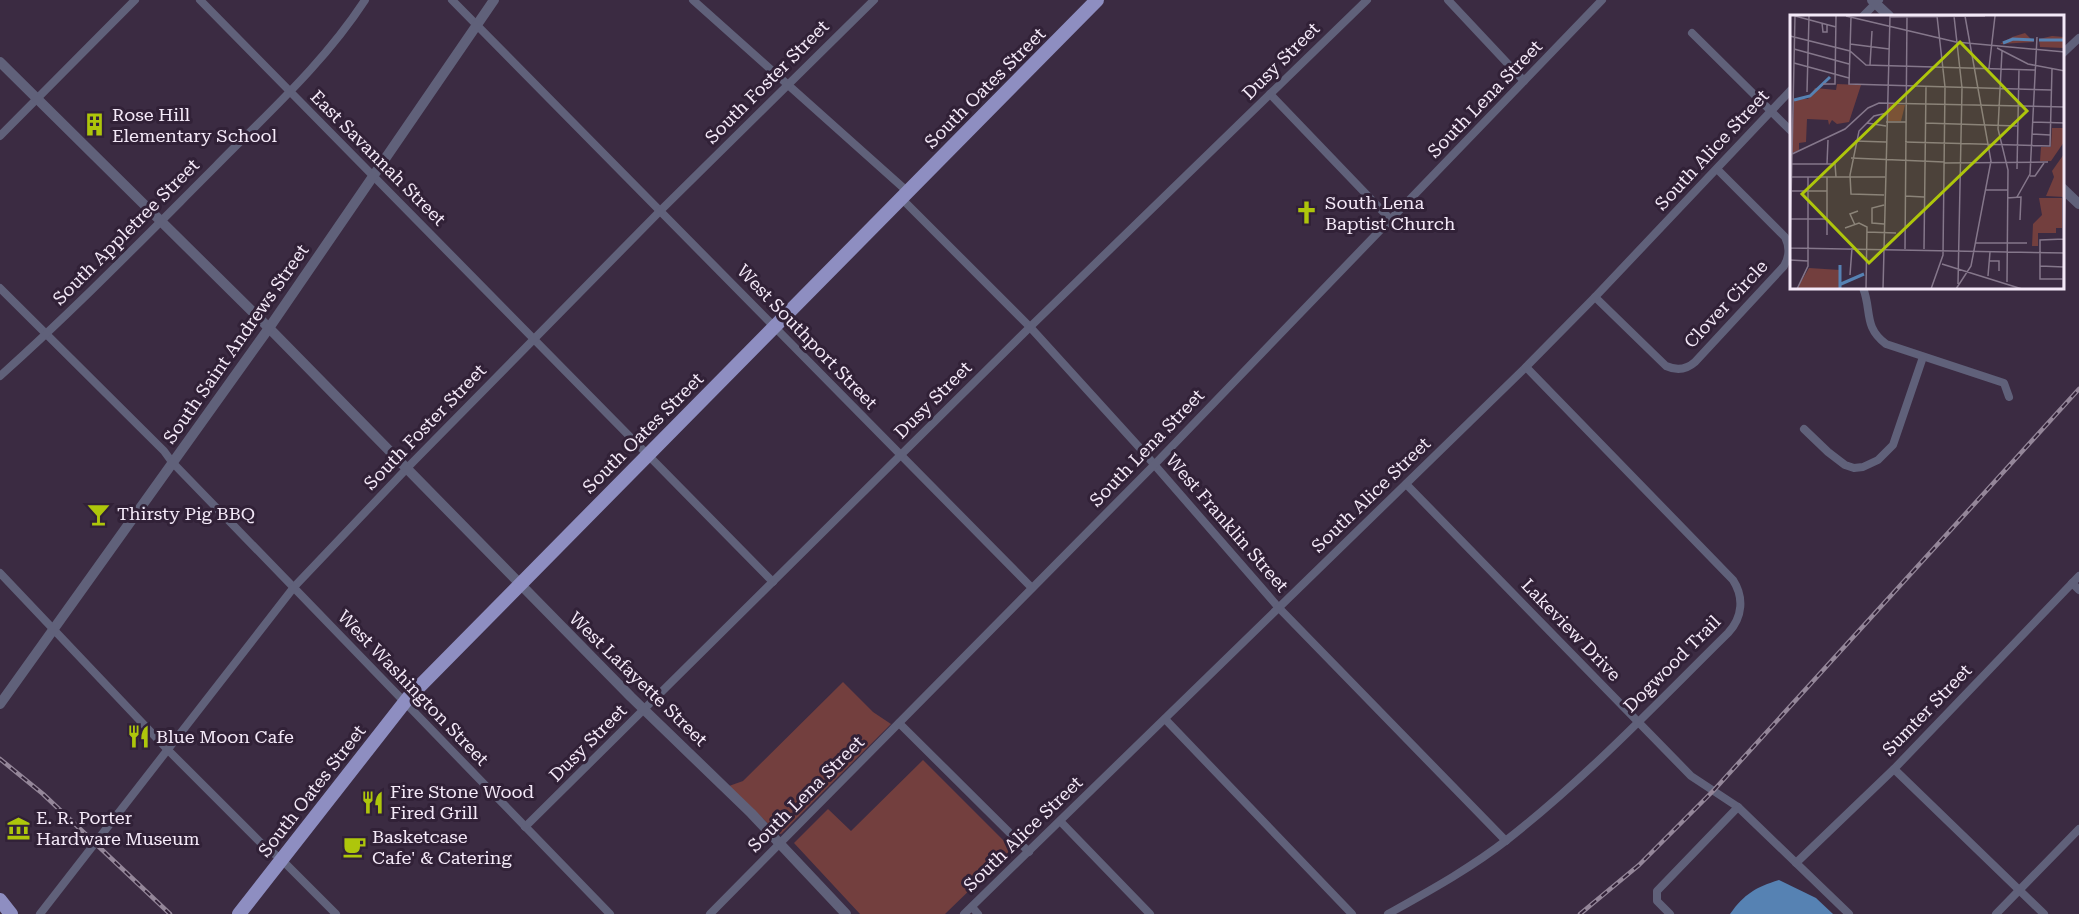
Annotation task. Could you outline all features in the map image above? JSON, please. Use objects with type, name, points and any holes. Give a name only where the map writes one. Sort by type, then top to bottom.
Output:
[{"type":"main road","name":"South Oates Street","points":[[240,914],[404,703],[1097,0]]},
{"type":"main road","points":[[0,900],[11,914]]},
{"type":"street","points":[[0,136],[135,0]]},
{"type":"street","name":"East Savannah Street","points":[[200,0],[773,582]]},
{"type":"street","name":"South Appletree Street","points":[[0,376],[46,334],[290,92],[328,51],[365,0]]},
{"type":"street","name":"West Southport Street","points":[[452,0],[1032,588]]},
{"type":"street","name":"South Saint Andrews Street","points":[[0,704],[269,328],[494,0]]},
{"type":"street","name":"West Franklin Street","points":[[693,0],[788,85],[904,195],[1030,327],[1279,608],[1506,841]]},
{"type":"street","name":"South Foster Street","points":[[40,914],[294,587],[661,210],[874,0]]},
{"type":"street","name":"Dusy Street","points":[[525,827],[1030,327],[1366,0]]},
{"type":"street","points":[[1448,0],[1524,81]]},
{"type":"street","name":"South Lena Street","points":[[710,914],[1154,465],[1602,0]]},
{"type":"street","points":[[1864,15],[1876,1],[1888,15]]},
{"type":"street","points":[[1692,33],[1790,130]]},
{"type":"street","points":[[2064,52],[2079,38]]},
{"type":"street","name":"West Lafayette Street","points":[[0,62],[269,328],[519,585],[780,843],[846,914]]},
{"type":"street","name":"South Alice Street","points":[[964,914],[975,911],[1060,821],[1526,367],[1790,91]]},
{"type":"street","points":[[1270,94],[1391,220]]},
{"type":"street","name":"Clover Circle","points":[[1595,297],[1666,366],[1684,369],[1695,362],[1784,266],[1788,256],[1787,242],[1782,233],[1717,169]]},
{"type":"street","points":[[2064,190],[2079,204]]},
{"type":"street","name":"West Washington Street","points":[[0,288],[164,451],[404,703],[610,914]]},
{"type":"street","points":[[1864,290],[1868,317],[1874,333],[1886,344],[2004,383],[2009,396]]},
{"type":"street","points":[[1804,429],[1845,465],[1854,468],[1863,467],[1878,460],[1893,445],[1923,357]]},
{"type":"street","name":"Dogwood Trail","points":[[1388,914],[1465,869],[1506,841],[1565,792],[1733,628],[1740,611],[1739,592],[1728,574],[1526,367]]},
{"type":"street","name":"Lakeview Drive","points":[[1406,484],[1695,780],[1738,807],[1849,914]]},
{"type":"street","points":[[0,573],[167,749],[336,914]]},
{"type":"street","name":"Sumter Street","points":[[1796,863],[1894,769],[2076,586],[2079,576]]},
{"type":"street","points":[[1165,719],[1352,914]]},
{"type":"street","points":[[899,723],[1029,852]]},
{"type":"street","points":[[1894,769],[2044,914]]},
{"type":"street","points":[[1670,914],[1657,901],[1657,891],[1738,807]]},
{"type":"street","points":[[1060,821],[1150,914]]},
{"type":"street","points":[[1996,914],[2079,829]]},
{"type":"shaded area","points":[[843,682],[873,712],[891,724],[781,834],[778,833],[729,786],[743,781]]},
{"type":"shaded area","points":[[923,760],[1012,849],[945,914],[860,914],[794,843],[828,809],[851,831]]},
{"type":"water","points":[[1779,880],[1816,898],[1833,914],[1730,914],[1751,892]]},
{"type":"railway","points":[[1580,914],[1639,865],[1714,790],[2079,389]]},
{"type":"railway","points":[[0,759],[43,794],[170,914]]},
{"type":"place","name":"Rose Hill Elementary School","points":[[94,125]]},
{"type":"place","name":"South Lena Baptist Church","points":[[1307,213]]},
{"type":"place","name":"Thirsty Pig BBQ","points":[[99,514]]},
{"type":"place","name":"Blue Moon Cafe","points":[[138,737]]},
{"type":"place","name":"Fire Stone Wood Fired Grill","points":[[372,802]]},
{"type":"place","name":"E. R. Porter Hardware Museum","points":[[18,828]]},
{"type":"place","name":"Basketcase Cafe' & Catering","points":[[354,847]]}]
